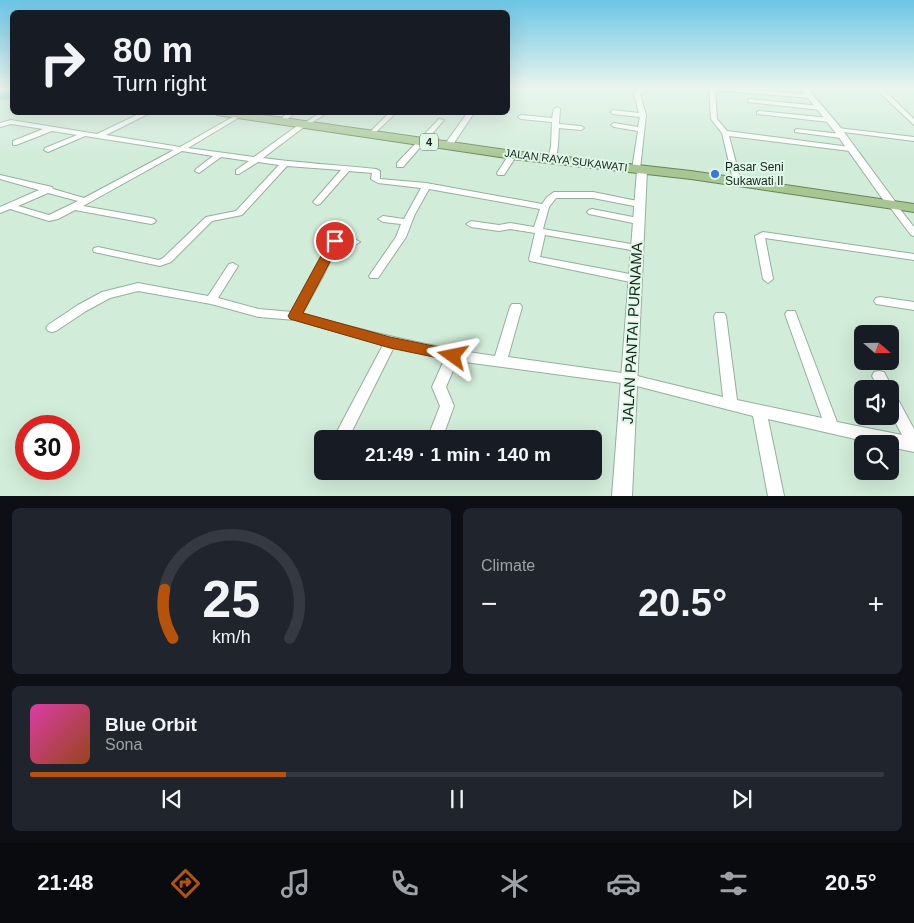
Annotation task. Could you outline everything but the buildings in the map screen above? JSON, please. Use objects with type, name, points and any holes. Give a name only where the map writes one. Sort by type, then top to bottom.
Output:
[{"type":"highway","name":"JALAN RAYA SUKAWATI","points":[[228,115],[512,154],[737,182],[914,208]]},
{"type":"street","points":[[552,159],[557,141],[554,123],[556,111]]},
{"type":"street","points":[[639,169],[642,111]]},
{"type":"street","points":[[714,111],[714,119],[725,133],[737,182]]},
{"type":"street","points":[[822,111],[914,233]]},
{"type":"street","points":[[902,111],[914,123]]},
{"type":"street","points":[[613,112],[643,115]]},
{"type":"street","points":[[759,113],[829,120]]},
{"type":"street","points":[[100,135],[143,115]]},
{"type":"street","points":[[282,121],[289,115]]},
{"type":"street","points":[[239,172],[320,115]]},
{"type":"street","points":[[372,134],[391,115]]},
{"type":"street","points":[[449,144],[470,115]]},
{"type":"street","points":[[4,208],[50,218],[76,207],[236,117]]},
{"type":"street","points":[[521,117],[580,128]]},
{"type":"street","points":[[400,165],[441,120]]},
{"type":"street","points":[[0,125],[11,122],[181,149],[305,166],[376,171],[375,179],[378,181],[426,186],[544,207]]},
{"type":"street","points":[[614,126],[641,129]]},
{"type":"street","points":[[16,144],[53,128]]},
{"type":"street","points":[[797,131],[914,139]]},
{"type":"street","points":[[48,150],[85,133]]},
{"type":"street","points":[[725,133],[850,149]]},
{"type":"street","points":[[199,171],[220,154]]},
{"type":"street","points":[[501,174],[512,154]]},
{"type":"street","points":[[98,250],[160,263],[167,260],[209,219],[239,213],[286,162]]},
{"type":"street","points":[[316,202],[347,168]]},
{"type":"street","name":"JALAN PANTAI PURNAMA","points":[[622,496],[637,248],[639,169]]},
{"type":"street","points":[[2,177],[86,201]]},
{"type":"street","points":[[374,276],[401,237],[426,186]]},
{"type":"street","points":[[4,208],[49,189]]},
{"type":"street","points":[[635,279],[535,260],[540,234],[538,230],[544,207],[551,197],[556,194],[593,195],[639,204]]},
{"type":"street","points":[[76,207],[151,221]]},
{"type":"street","points":[[592,212],[638,221]]},
{"type":"street","points":[[383,219],[408,222]]},
{"type":"street","points":[[471,224],[538,230],[637,248]]},
{"type":"street","points":[[768,279],[760,236],[763,235],[914,257]]},
{"type":"street","points":[[295,316],[318,276],[333,243],[337,240],[355,242]]},
{"type":"street","points":[[212,300],[233,266]]},
{"type":"street","points":[[52,328],[106,295],[138,287],[212,300],[259,313],[295,316],[390,342],[453,356],[629,379],[731,405],[914,444]]},
{"type":"street","points":[[880,301],[914,306]]},
{"type":"street","points":[[500,362],[516,307]]},
{"type":"street","points":[[791,314],[832,427]]},
{"type":"street","points":[[720,316],[731,405]]},
{"type":"street","points":[[345,430],[390,342]]},
{"type":"street","points":[[437,430],[446,406],[439,387],[453,356]]},
{"type":"street","points":[[759,411],[776,496]]},
{"type":"street","points":[[899,415],[914,444]]},
{"type":"place","name":"Pasar Seni Sukawati II","points":[[715,174]]},
{"type":"route","points":[[335,241],[295,316],[390,342],[453,356]]}]
